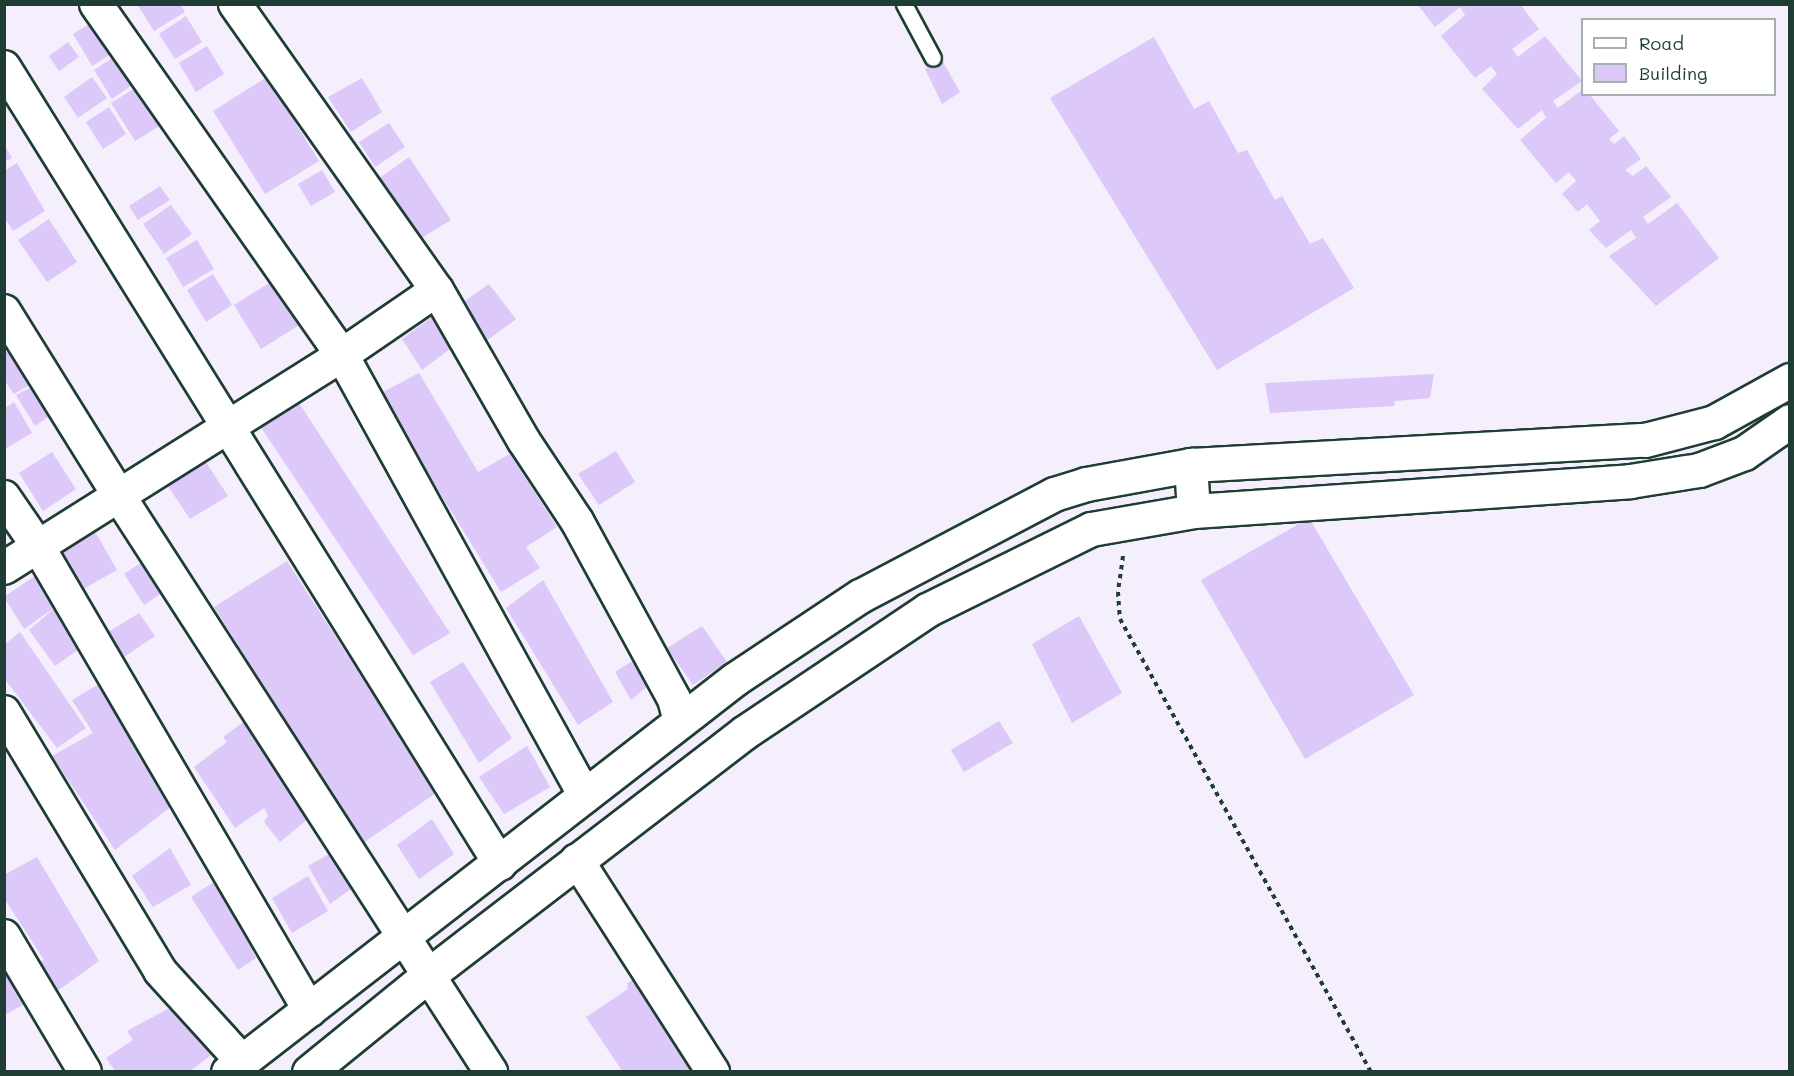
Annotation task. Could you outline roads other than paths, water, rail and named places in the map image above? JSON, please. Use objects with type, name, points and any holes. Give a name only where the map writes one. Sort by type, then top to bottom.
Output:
[{"type":"street","points":[[96,4],[342,355],[585,796]]},
{"type":"street","points":[[235,4],[437,290],[524,441],[588,541],[674,699],[680,721]]},
{"type":"street","points":[[4,67],[500,864]]},
{"type":"street","points":[[4,568],[342,355],[437,290]]},
{"type":"street","points":[[4,311],[119,496],[403,936],[430,973],[491,1071]]},
{"type":"street","points":[[4,712],[160,971],[234,1066],[310,1011],[680,721],[860,596],[1054,494],[1086,484],[1191,465],[1645,440],[1714,422],[1790,380]]},
{"type":"street","points":[[309,1071],[430,973],[745,732],[927,610],[1090,529],[1194,510],[1630,481],[1699,470],[1744,453],[1790,421]]},
{"type":"street","points":[[1191,465],[1194,510]]},
{"type":"street","points":[[4,497],[39,548],[310,1011]]},
{"type":"street","points":[[577,860],[714,1071]]},
{"type":"street","points":[[4,936],[85,1071]]},
{"type":"lane","points":[[904,4],[933,58]]}]
